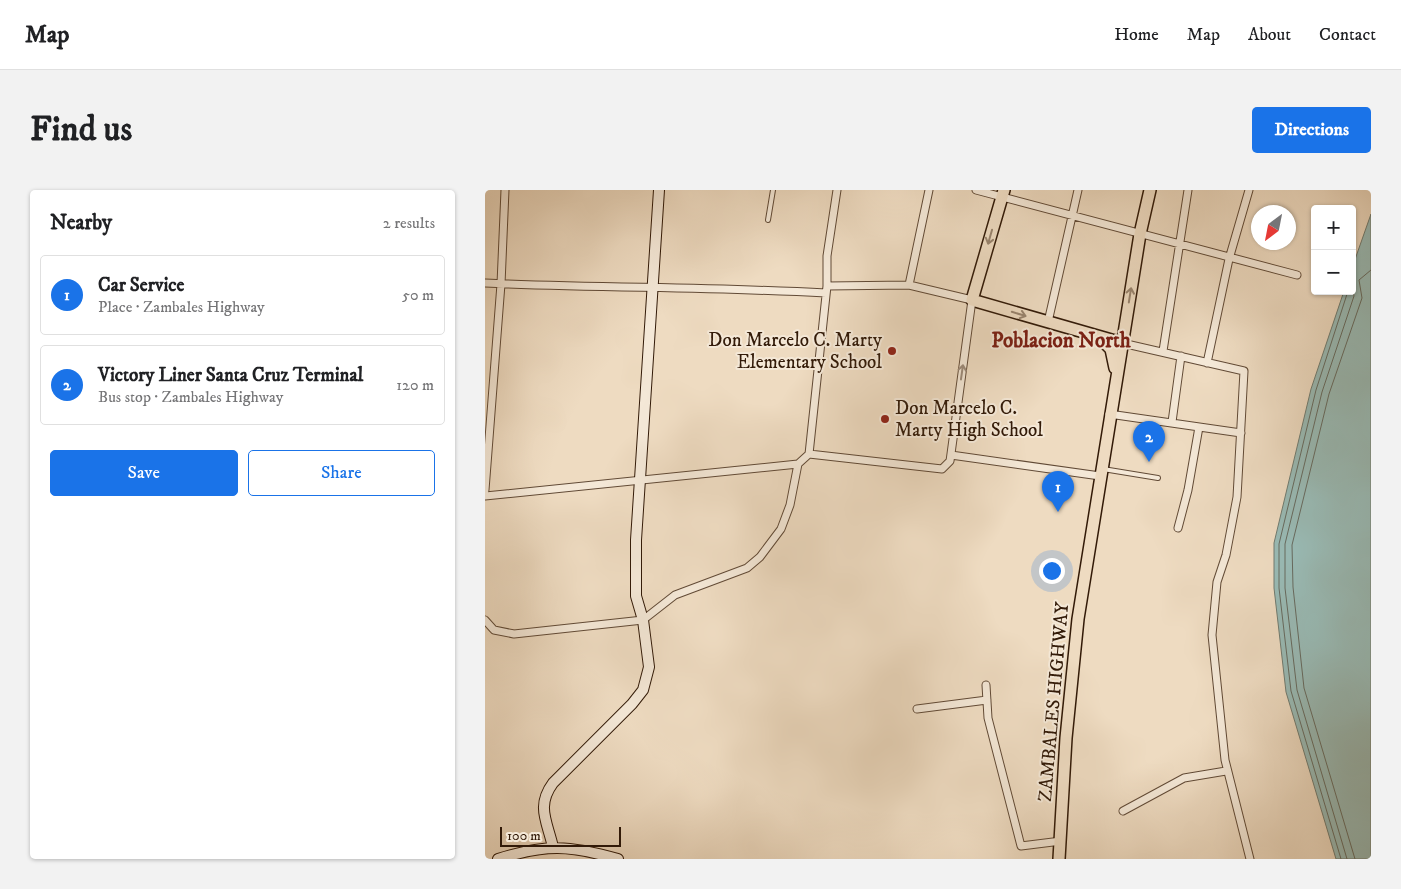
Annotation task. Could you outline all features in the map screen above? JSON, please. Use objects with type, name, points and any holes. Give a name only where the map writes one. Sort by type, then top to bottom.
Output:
[{"type":"main road","name":"ZAMBALES HIGHWAY","points":[[1059,859],[1071,680],[1109,414],[1123,343],[1140,234],[1150,190]]},
{"type":"main road","points":[[1003,194],[972,300],[1123,343]]},
{"type":"main road","points":[[1099,337],[1111,349],[1115,359],[1115,380]]},
{"type":"street","points":[[485,490],[501,284],[505,190]]},
{"type":"street","points":[[553,847],[542,805],[544,794],[632,704],[643,690],[649,667],[643,620],[636,596],[636,540],[659,190]]},
{"type":"street","points":[[485,496],[797,464],[809,454],[827,290],[827,256],[837,190]]},
{"type":"street","points":[[909,285],[929,190]]},
{"type":"street","points":[[976,190],[1003,194],[1229,259],[1297,276]]},
{"type":"street","points":[[1048,322],[1078,190]]},
{"type":"street","points":[[1163,351],[1178,244],[1188,190]]},
{"type":"street","points":[[1207,362],[1229,259],[1249,190]]},
{"type":"street","points":[[485,284],[532,287],[827,290],[909,285],[972,300],[950,461],[942,469],[809,454]]},
{"type":"street","points":[[1123,343],[1163,351],[1244,372],[1237,497],[1226,555],[1217,582],[1212,635],[1226,771],[1250,859]]},
{"type":"street","points":[[1171,422],[1181,356]]},
{"type":"street","points":[[1109,414],[1241,433]]},
{"type":"street","points":[[1178,528],[1188,490],[1199,427]]},
{"type":"street","points":[[951,455],[1101,472]]},
{"type":"street","points":[[485,620],[494,630],[514,634],[643,620],[675,595],[747,568],[760,557],[775,539],[785,518],[797,464]]},
{"type":"street","points":[[986,685],[988,718],[1021,846],[1061,842]]},
{"type":"street","points":[[917,709],[987,700]]},
{"type":"street","points":[[1123,811],[1184,778],[1226,771]]},
{"type":"street","points":[[498,859],[531,849],[553,847],[579,850],[618,859]]},
{"type":"lane","points":[[768,220],[773,190]]},
{"type":"lane","points":[[1101,472],[1158,478]]},
{"type":"water","points":[[1371,214],[1371,859],[1336,859],[1286,692],[1274,588],[1274,543],[1311,389],[1343,295],[1356,295],[1356,257]]},
{"type":"place","name":"Don Marcelo C. Marty Elementary School","points":[[892,351]]},
{"type":"place","name":"Don Marcelo C. Marty High School","points":[[885,419]]},
{"type":"place","name":"Victory Liner Santa Cruz Terminal","points":[[1149,462]]},
{"type":"place","name":"Car Service","points":[[1058,512]]},
{"type":"district","name":"Poblacion North","points":[[1061,341]]}]
